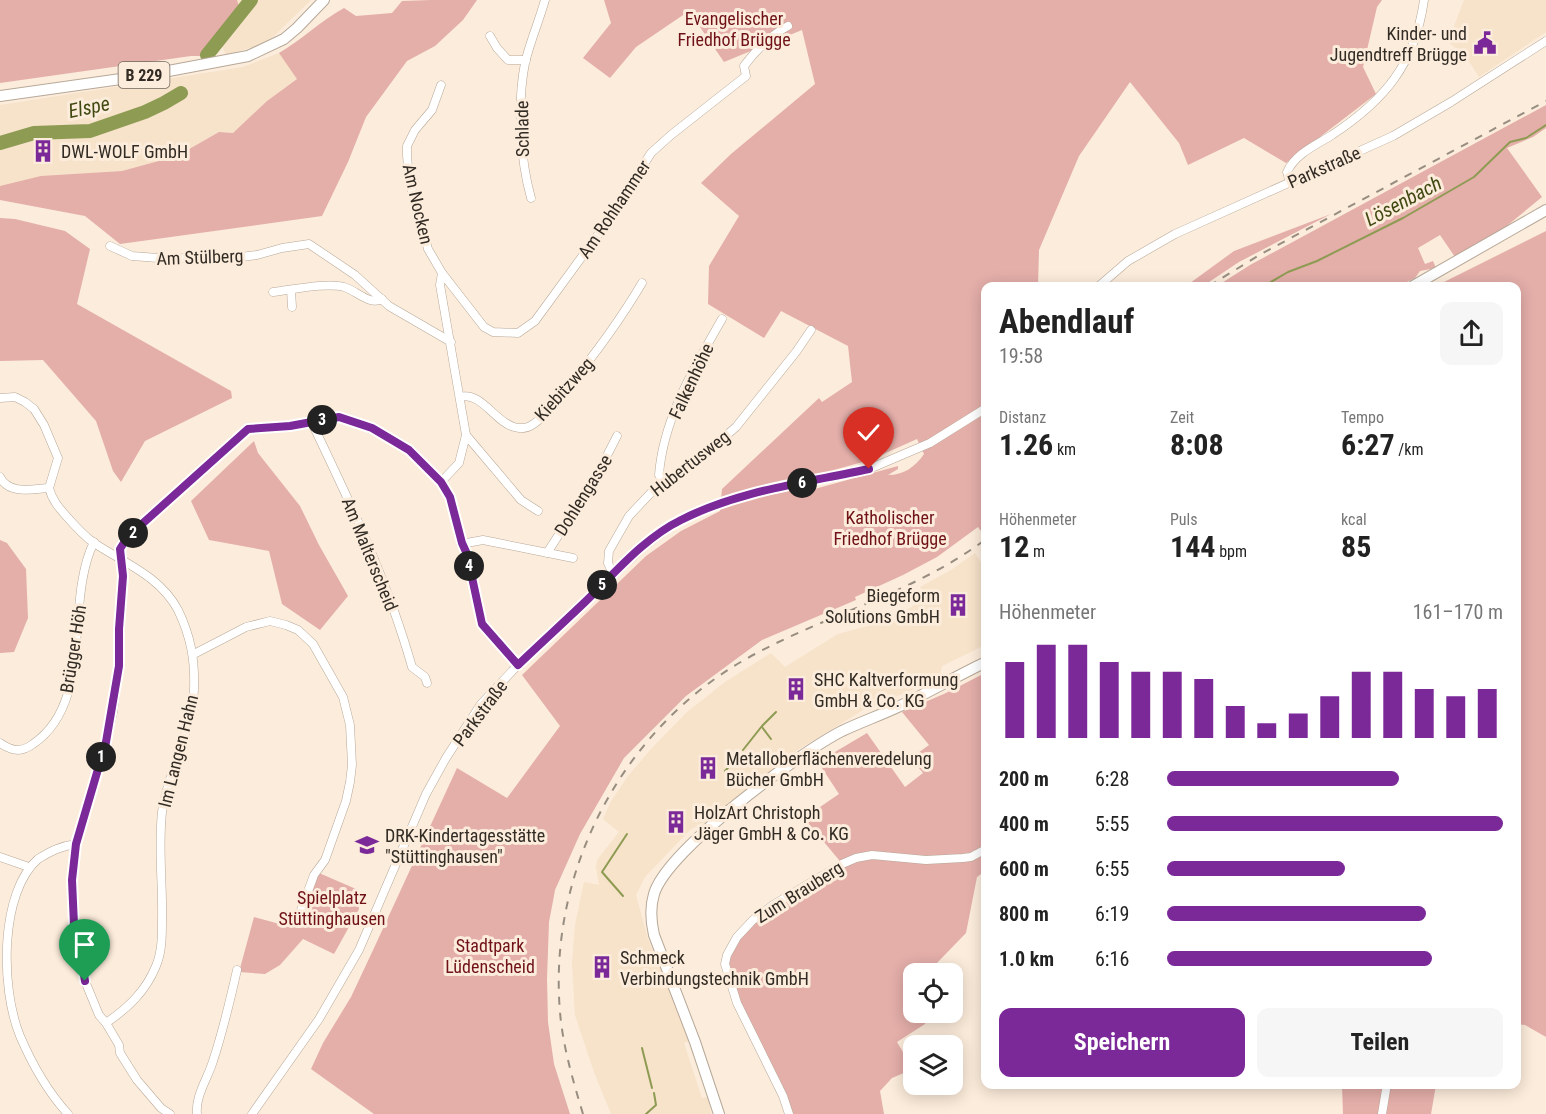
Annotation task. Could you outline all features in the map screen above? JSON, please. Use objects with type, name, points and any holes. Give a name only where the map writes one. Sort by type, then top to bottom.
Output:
[{"type":"main road","name":"B 229","points":[[0,96],[142,76],[248,56],[284,39],[324,1]]},
{"type":"main road","points":[[1420,282],[1546,210]]},
{"type":"main road","points":[[719,1114],[695,1042],[654,935],[651,922],[652,904],[661,880],[681,854],[713,824],[799,758],[840,732],[981,664]]},
{"type":"street","name":"Schlade","points":[[531,198],[522,162],[522,89],[526,60],[545,0]]},
{"type":"street","points":[[1290,182],[1287,172],[1296,159],[1340,130],[1378,99],[1390,86],[1408,57],[1419,32],[1424,0]]},
{"type":"street","name":"Am Rohhammer","points":[[442,273],[484,327],[493,332],[518,333],[535,321],[608,221],[651,153],[746,75],[744,66],[752,55],[777,32],[788,26]]},
{"type":"street","points":[[490,36],[508,60],[526,60]]},
{"type":"street","name":"Parkstraße","points":[[1104,282],[1128,261],[1175,234],[1393,136],[1546,41]]},
{"type":"street","name":"Am Nocken","points":[[441,85],[432,110],[415,130],[407,146],[409,180],[428,249],[442,273],[440,285],[466,435],[459,463],[441,482]]},
{"type":"street","name":"Am Stülberg","points":[[110,246],[132,256],[171,260],[200,257],[233,258],[309,244],[355,275],[382,299]]},
{"type":"street","name":"Kiebitzweg","points":[[460,397],[474,398],[512,426],[524,429],[534,424],[595,355],[642,283]]},
{"type":"street","points":[[273,292],[336,285],[359,292],[372,302],[382,299],[389,306],[451,342]]},
{"type":"street","points":[[291,290],[292,307]]},
{"type":"street","name":"Falkenhöhe","points":[[663,480],[659,475],[659,466],[679,399],[722,319]]},
{"type":"street","name":"Hubertusweg","points":[[613,574],[608,563],[609,551],[628,516],[663,480],[673,476],[702,456],[736,427],[811,330]]},
{"type":"street","points":[[0,398],[15,397],[34,409],[44,425],[58,458],[48,488],[21,490],[10,488],[3,483],[0,477]]},
{"type":"street","name":"Parkstraße","points":[[252,1114],[319,1019],[359,950],[426,794],[446,758],[481,704],[518,665],[613,574],[650,541],[679,520],[737,497],[774,487],[869,469],[930,443],[981,411]]},
{"type":"street","points":[[170,1114],[148,1094],[137,1080],[120,1053],[119,1045],[99,1015],[85,981],[74,925],[72,880],[76,844],[112,712],[119,666],[123,576],[120,549],[125,541],[248,429],[312,423],[339,417],[372,428],[403,445],[441,482],[450,497],[467,554],[482,624],[518,665]]},
{"type":"street","name":"Am Malterscheid","points":[[312,423],[348,496],[376,563],[412,667],[425,677],[427,683]]},
{"type":"street","points":[[466,435],[521,500],[538,511]]},
{"type":"street","name":"Dohlengasse","points":[[547,553],[596,477],[617,436]]},
{"type":"street","name":"Im Langen Hahn","points":[[48,488],[58,507],[80,531],[156,584],[172,600],[194,654],[194,692],[189,718],[171,775],[163,811],[160,848],[163,898],[162,944],[157,965],[146,986],[128,1008],[106,1023]]},
{"type":"street","name":"Dohlengasse","points":[[462,543],[483,540],[573,558]]},
{"type":"street","name":"Brügger Höh","points":[[0,743],[11,749],[20,751],[26,749],[39,741],[55,724],[67,695],[74,660],[85,571],[89,552],[94,542]]},
{"type":"street","points":[[194,654],[246,627],[270,621],[286,625],[298,630],[313,644],[343,697],[350,725],[352,765],[350,782],[346,801],[325,860],[314,875],[300,913]]},
{"type":"street","points":[[68,1114],[51,1093],[19,1034],[8,997],[1,941],[9,895],[26,866],[52,850],[64,845],[76,844]]},
{"type":"street","name":"Zum Brauberg","points":[[789,1114],[783,1096],[737,1003],[725,964],[727,955],[737,937],[753,920],[773,905],[856,858],[872,855],[926,860],[971,857],[981,852]]},
{"type":"street","points":[[0,857],[26,866]]},
{"type":"street","points":[[197,1114],[200,1093],[212,1064],[227,1015],[237,970]]},
{"type":"street","points":[[1382,1114],[1386,1089]]},
{"type":"shaded area","points":[[237,0],[311,0],[274,36],[259,45],[226,55],[216,39],[240,9]]},
{"type":"shaded area","points":[[1464,0],[1546,0],[1546,32],[1479,77],[1465,55],[1448,42]]},
{"type":"shaded area","points":[[279,53],[298,78],[267,101],[233,133],[219,132],[177,156],[122,171],[60,175],[0,186],[0,105],[243,67]]},
{"type":"shaded area","points":[[975,553],[981,563],[981,647],[942,666],[940,676],[922,686],[863,710],[791,754],[708,823],[702,823],[690,830],[645,877],[636,895],[648,939],[675,1002],[689,1041],[684,1043],[702,1098],[708,1097],[711,1114],[611,1114],[575,1015],[572,964],[575,925],[584,882],[599,885],[597,860],[619,832],[603,819],[610,803],[628,776],[651,749],[686,713],[725,682],[771,653],[785,667],[838,634],[894,619],[927,596],[920,587],[951,570]]},
{"type":"green space","points":[[0,0],[237,0],[240,9],[216,39],[211,56],[191,56],[0,83]]},
{"type":"green space","points":[[477,0],[463,20],[435,46],[407,61],[366,117],[348,162],[322,216],[120,244],[85,216],[0,200],[0,186],[41,176],[122,171],[177,156],[219,132],[233,133],[267,101],[297,79],[279,53],[327,19],[344,8],[356,16],[392,13],[402,1]]},
{"type":"green space","points":[[604,0],[1382,0],[1377,7],[1363,67],[1376,94],[1286,163],[1244,138],[1188,165],[1179,143],[1130,82],[1079,156],[1039,250],[1038,282],[981,282],[981,531],[978,527],[937,557],[855,597],[856,600],[762,640],[686,696],[624,758],[580,834],[555,890],[549,922],[548,1022],[554,1064],[570,1114],[374,1114],[311,1069],[323,1043],[351,997],[457,768],[507,798],[560,726],[522,675],[646,556],[681,531],[720,511],[722,489],[819,398],[822,402],[852,382],[848,346],[781,311],[764,338],[708,304],[709,266],[739,216],[701,183],[731,154],[815,84],[802,30],[724,62],[689,11],[636,47],[610,78],[583,58],[611,23]],"holes":[[[917,439],[924,454],[917,463],[899,474],[888,475],[898,469],[898,466],[811,490],[812,476],[870,460]]]},
{"type":"green space","points":[[1546,105],[1546,128],[1533,137],[1507,148],[1542,197],[1497,234],[1455,257],[1440,235],[1418,248],[1425,264],[1433,261],[1436,268],[1420,271],[1415,278],[1407,282],[1223,282],[1250,265]]},
{"type":"green space","points":[[1331,214],[1239,262],[1209,282],[1191,282],[1234,251]]},
{"type":"green space","points":[[0,218],[15,219],[65,231],[90,249],[77,304],[231,391],[232,398],[145,441],[121,482],[113,471],[96,421],[43,360],[0,361]]},
{"type":"green space","points":[[1546,231],[1546,1037],[1521,1025],[1521,282],[1444,282]]},
{"type":"green space","points":[[254,441],[258,453],[300,506],[348,596],[320,630],[282,604],[269,551],[209,540],[191,501]]},
{"type":"green space","points":[[0,540],[7,543],[26,569],[28,618],[14,652],[0,653]]},
{"type":"green space","points":[[981,675],[981,874],[977,877],[966,933],[937,963],[903,963],[903,1023],[925,1023],[908,1035],[903,1035],[903,1038],[897,1042],[903,1052],[903,1073],[892,1078],[880,1091],[884,1114],[791,1114],[791,1108],[739,1002],[727,964],[738,938],[757,918],[784,900],[839,872],[838,868],[844,866],[804,818],[839,794],[818,762],[867,733],[905,787],[923,773],[911,758],[929,745],[902,712]]},
{"type":"green space","name":"Spielplatz Stüttinghausen","points":[[319,873],[356,889],[359,909],[334,954],[303,939],[280,965],[265,974],[239,972],[254,917],[276,923],[302,915]]},
{"type":"green space","points":[[1342,1089],[1435,1089],[1431,1114],[1343,1114]]},
{"type":"waterway","name":"Elspe","points":[[207,55],[251,0]]},
{"type":"waterway","name":"Elspe","points":[[0,143],[34,133],[90,131],[145,112],[181,93]]},
{"type":"waterway","name":"Lösenbach","points":[[1271,282],[1403,218],[1474,177],[1510,142],[1526,138],[1546,125]]},
{"type":"waterway","name":"Lösenbach","points":[[743,750],[776,712]]},
{"type":"waterway","points":[[762,727],[771,739]]},
{"type":"waterway","name":"Lösenbach","points":[[725,771],[736,759]]},
{"type":"waterway","name":"Lösenbach","points":[[623,896],[602,872],[627,834]]},
{"type":"waterway","name":"Lösenbach","points":[[642,1048],[652,1088]]},
{"type":"waterway","name":"Lösenbach","points":[[646,1114],[656,1105],[654,1093]]},
{"type":"railway","points":[[1216,282],[1261,254],[1546,101]]},
{"type":"railway","points":[[583,1114],[567,1057],[561,1022],[559,967],[566,912],[580,859],[602,809],[631,762],[667,720],[708,684],[755,654],[931,574],[981,542]]},
{"type":"place","name":"Kinder- und Jugendtreff Brügge","points":[[1485,43]]},
{"type":"place","name":"DWL-WOLF GmbH","points":[[43,151]]},
{"type":"place","name":"Biegeform Solutions GmbH","points":[[958,605]]},
{"type":"place","name":"SHC Kaltverformung GmbH & Co. KG","points":[[796,689]]},
{"type":"place","name":"Metalloberflächenveredelung Bücher GmbH","points":[[708,768]]},
{"type":"place","name":"HolzArt Christoph Jäger GmbH & Co. KG","points":[[676,822]]},
{"type":"place","name":"DRK-Kindertagesstätte \"Stüttinghausen\"","points":[[367,845]]},
{"type":"place","name":"Schmeck Verbindungstechnik GmbH","points":[[602,967]]},
{"type":"route","points":[[85,981],[74,925],[72,880],[76,844],[95,772],[106,742],[119,666],[123,576],[120,549],[142,524],[248,429],[290,426],[339,417],[372,428],[409,450],[441,482],[450,497],[467,554],[482,624],[518,665],[613,574],[659,534],[679,520],[737,497],[774,487],[869,469]]},
{"type":"park label","name":"Evangelischer Friedhof Brügge","points":[[734,28]]},
{"type":"park label","name":"Katholischer Friedhof Brügge","points":[[890,527]]},
{"type":"park label","name":"Stadtpark Lüdenscheid","points":[[490,955]]}]
